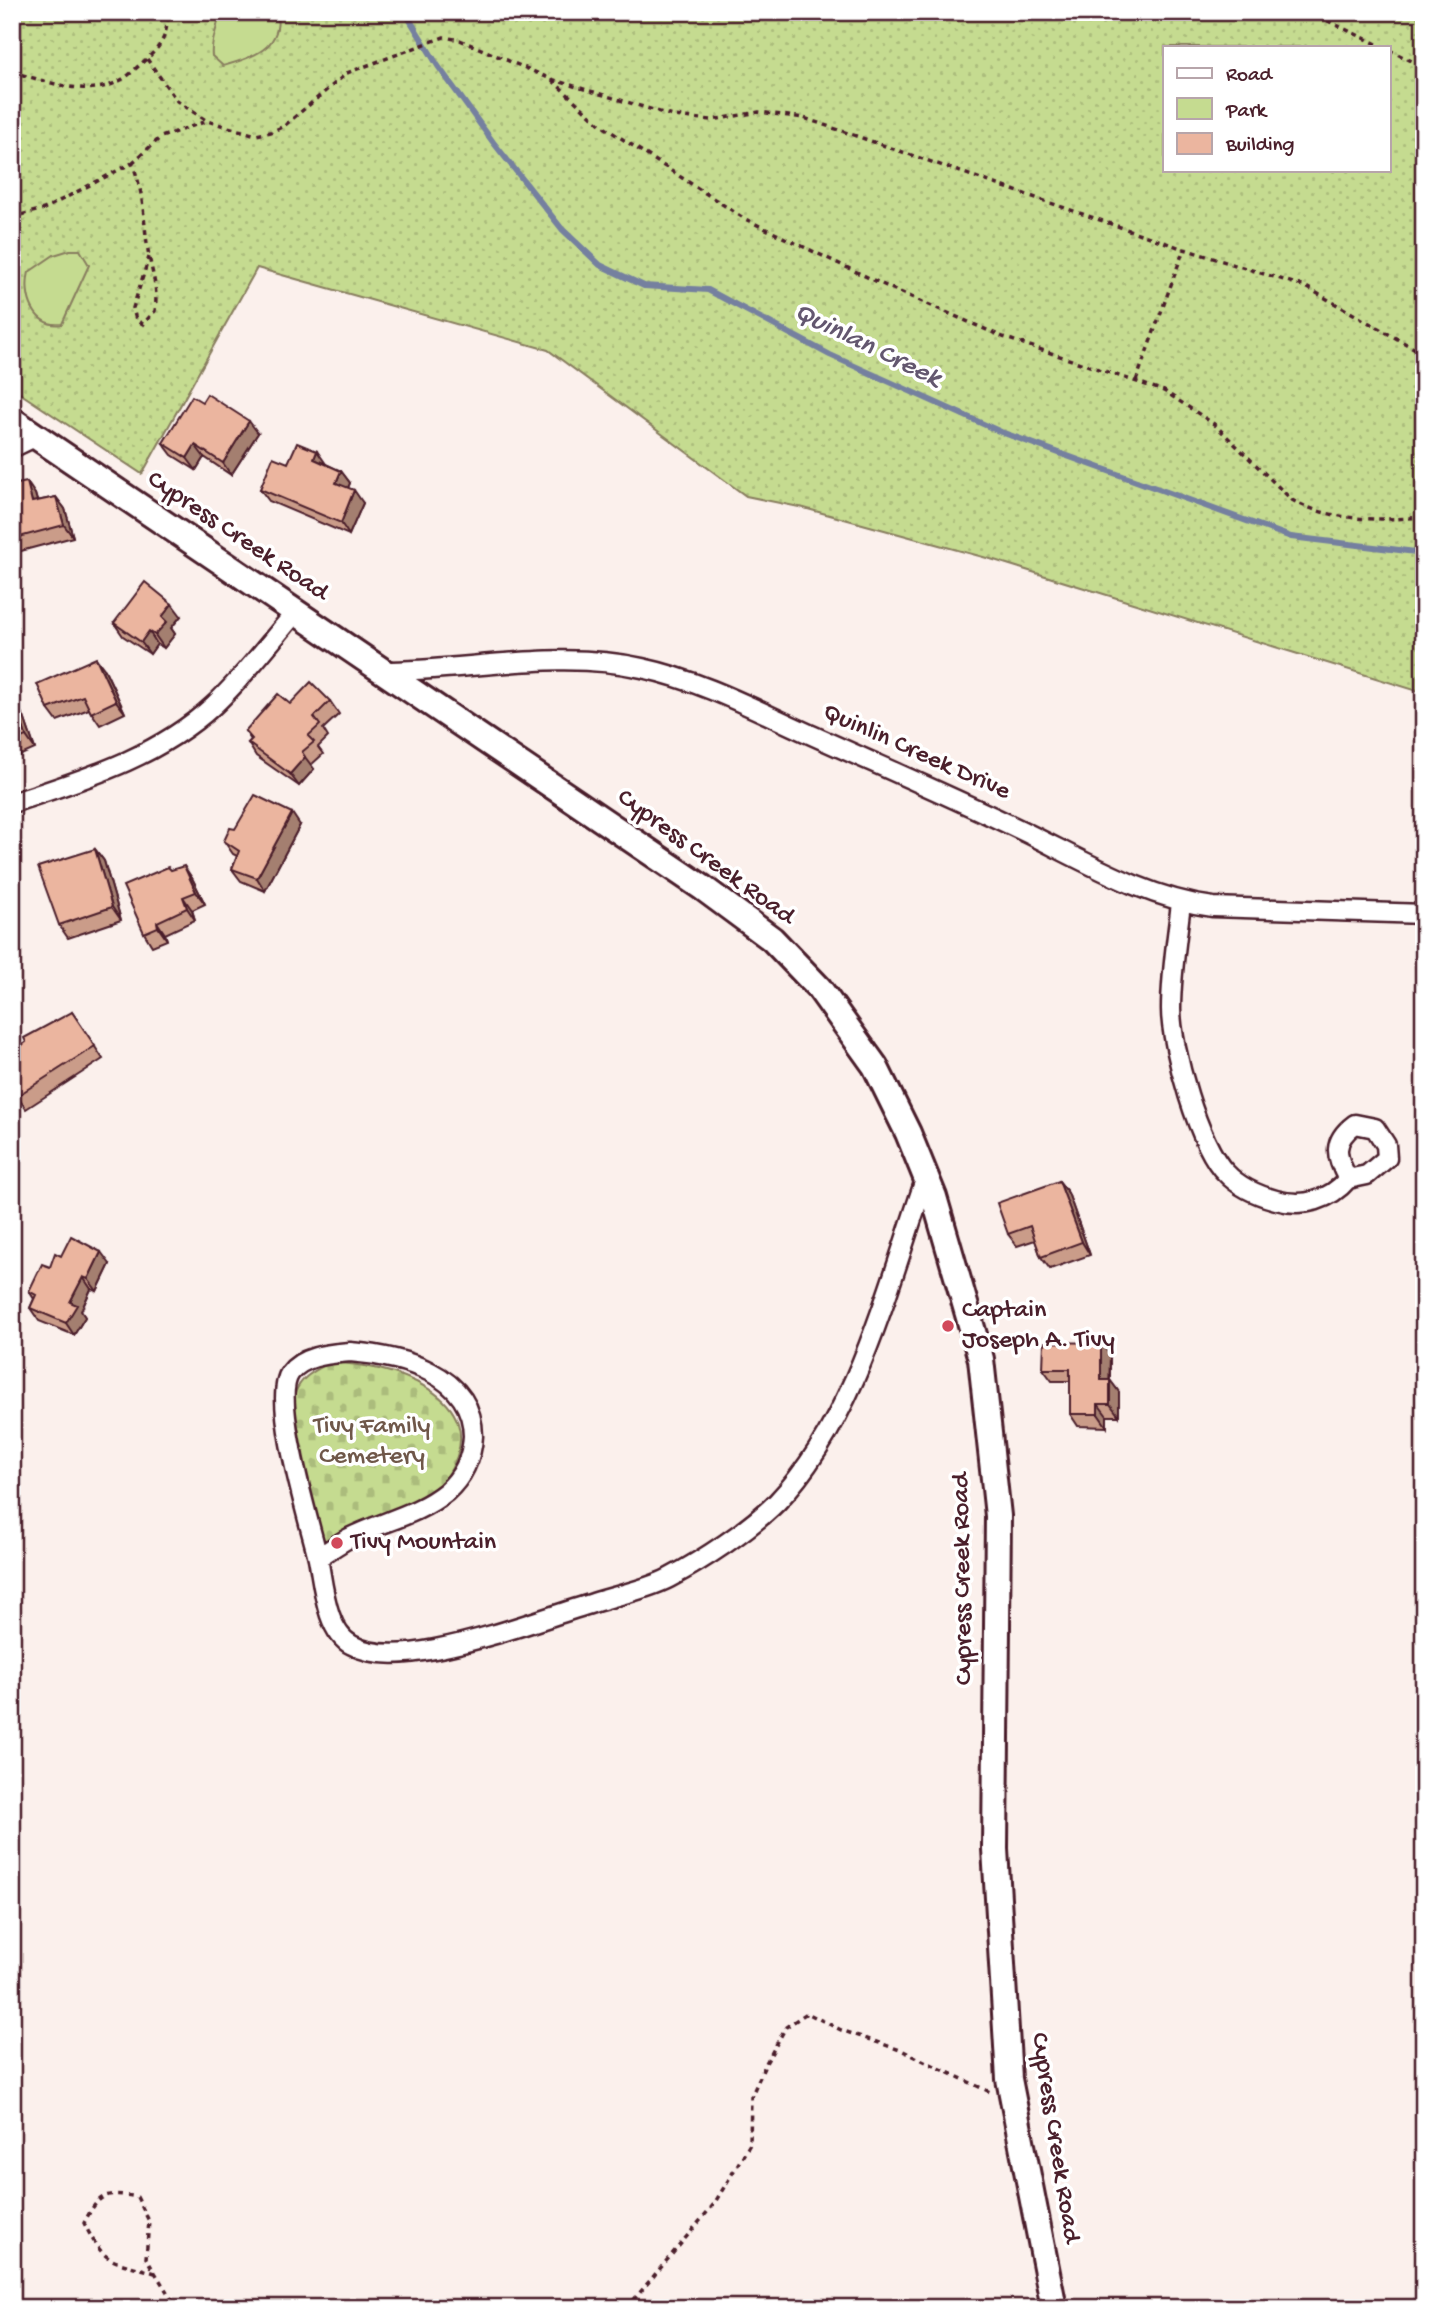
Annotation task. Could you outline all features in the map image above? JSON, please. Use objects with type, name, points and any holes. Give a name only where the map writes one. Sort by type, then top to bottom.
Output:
[{"type":"main road","name":"Cypress Creek Road","points":[[12,420],[692,880],[772,939],[819,988],[875,1066],[926,1177],[954,1259],[981,1359],[998,1516],[995,1849],[1009,2079],[1054,2308]]},
{"type":"street","points":[[12,448],[35,437]]},
{"type":"street","points":[[12,803],[103,773],[173,736],[214,704],[296,612]]},
{"type":"street","name":"Quinlin Creek Drive","points":[[383,671],[431,671],[585,660],[641,667],[697,683],[1008,824],[1137,887],[1181,903],[1213,907],[1424,914]]},
{"type":"street","points":[[1181,903],[1171,1009],[1177,1058],[1206,1141],[1224,1172],[1253,1194],[1288,1203],[1319,1201],[1348,1179]]},
{"type":"street","points":[[318,1558],[349,1538],[426,1505],[447,1492],[464,1471],[472,1448],[469,1410],[441,1377],[412,1362],[350,1352],[325,1354],[304,1362],[290,1373],[284,1391],[287,1429],[331,1615],[338,1631],[350,1645],[380,1653],[435,1649],[666,1580],[713,1551],[776,1503],[824,1443],[881,1307],[926,1177]]},
{"type":"path","points":[[12,72],[78,88],[101,88],[120,82],[167,37],[168,12]]},
{"type":"path","points":[[1309,12],[1381,46]]},
{"type":"path","points":[[147,59],[177,101],[207,121],[256,135],[284,126],[347,72],[444,37],[460,40],[551,79],[693,119],[712,120],[759,112],[804,118],[1184,249],[1306,287],[1424,354]]},
{"type":"path","points":[[1390,50],[1424,67]]},
{"type":"path","points":[[551,79],[601,125],[745,219],[886,286],[1003,337],[1164,391],[1214,424],[1284,493],[1306,508],[1387,520],[1422,517],[1424,537]]},
{"type":"path","points":[[12,217],[44,209],[132,163],[161,137],[207,121]]},
{"type":"path","points":[[132,163],[146,218],[149,257],[156,273],[155,311],[144,324],[136,320],[133,308],[149,257]]},
{"type":"path","points":[[1136,381],[1184,249]]},
{"type":"path","points":[[627,2308],[714,2204],[750,2144],[751,2097],[766,2063],[786,2026],[807,2013],[841,2029],[903,2051],[1014,2104]]},
{"type":"path","points":[[156,2273],[118,2263],[98,2252],[84,2223],[97,2200],[114,2192],[137,2197],[149,2221],[146,2258],[156,2273],[177,2308]]},
{"type":"green space","points":[[12,12],[1424,12],[1424,693],[994,560],[804,508],[746,496],[548,350],[257,268],[142,474],[12,388]]},
{"type":"green space","points":[[219,12],[277,12],[278,24],[270,43],[263,50],[223,66],[212,56]]},
{"type":"green space","points":[[80,250],[89,265],[62,324],[52,324],[38,316],[29,300],[29,272],[54,255]]},
{"type":"green space","name":"Tivy Family Cemetery","points":[[328,1363],[378,1369],[404,1377],[428,1389],[447,1404],[458,1424],[459,1447],[448,1475],[426,1496],[390,1516],[322,1546],[296,1445],[293,1406],[296,1391],[302,1381]]},
{"type":"building","points":[[207,394],[249,421],[223,463],[195,445],[187,458],[163,443],[192,396],[202,402]]},
{"type":"building","points":[[297,443],[317,451],[314,459],[341,471],[336,483],[354,490],[341,523],[260,489],[273,457],[288,463]]},
{"type":"building","points":[[27,482],[32,502],[56,497],[64,525],[12,539],[12,485]]},
{"type":"building","points":[[145,582],[172,604],[162,617],[167,622],[155,635],[149,631],[141,642],[114,623]]},
{"type":"building","points":[[96,658],[116,701],[91,713],[83,696],[48,709],[37,684]]},
{"type":"building","points":[[311,682],[330,701],[314,717],[320,725],[308,736],[314,742],[302,752],[305,757],[290,774],[248,743],[252,739],[245,731],[278,694],[290,704]]},
{"type":"building","points":[[16,705],[26,736],[12,742],[12,706]]},
{"type":"building","points":[[255,795],[292,813],[257,878],[232,869],[239,851],[224,841],[230,828],[235,829]]},
{"type":"building","points":[[95,849],[112,907],[59,925],[38,867]]},
{"type":"building","points":[[184,866],[196,892],[183,897],[187,908],[157,922],[158,927],[144,933],[123,886],[168,867],[171,870]]},
{"type":"building","points":[[72,1012],[95,1046],[17,1096],[12,1089],[12,1053],[26,1042],[24,1038]]},
{"type":"building","points":[[1059,1181],[1082,1242],[1041,1257],[1030,1226],[1008,1234],[997,1203]]},
{"type":"building","points":[[71,1236],[101,1252],[88,1279],[83,1277],[70,1302],[77,1305],[66,1323],[30,1308],[36,1295],[29,1291],[42,1264],[50,1267],[55,1253],[61,1256]]},
{"type":"building","points":[[1044,1342],[1101,1343],[1101,1380],[1110,1380],[1110,1404],[1098,1404],[1098,1414],[1070,1414],[1070,1369],[1043,1369]]},
{"type":"waterway","name":"Quinlan Creek","points":[[405,12],[438,66],[493,142],[562,229],[600,265],[644,286],[708,290],[830,355],[1001,432],[1291,537],[1424,553]]},
{"type":"place","name":"Captain Joseph A. Tivy","points":[[948,1326]]},
{"type":"place","name":"Tivy Mountain","points":[[337,1543]]}]
